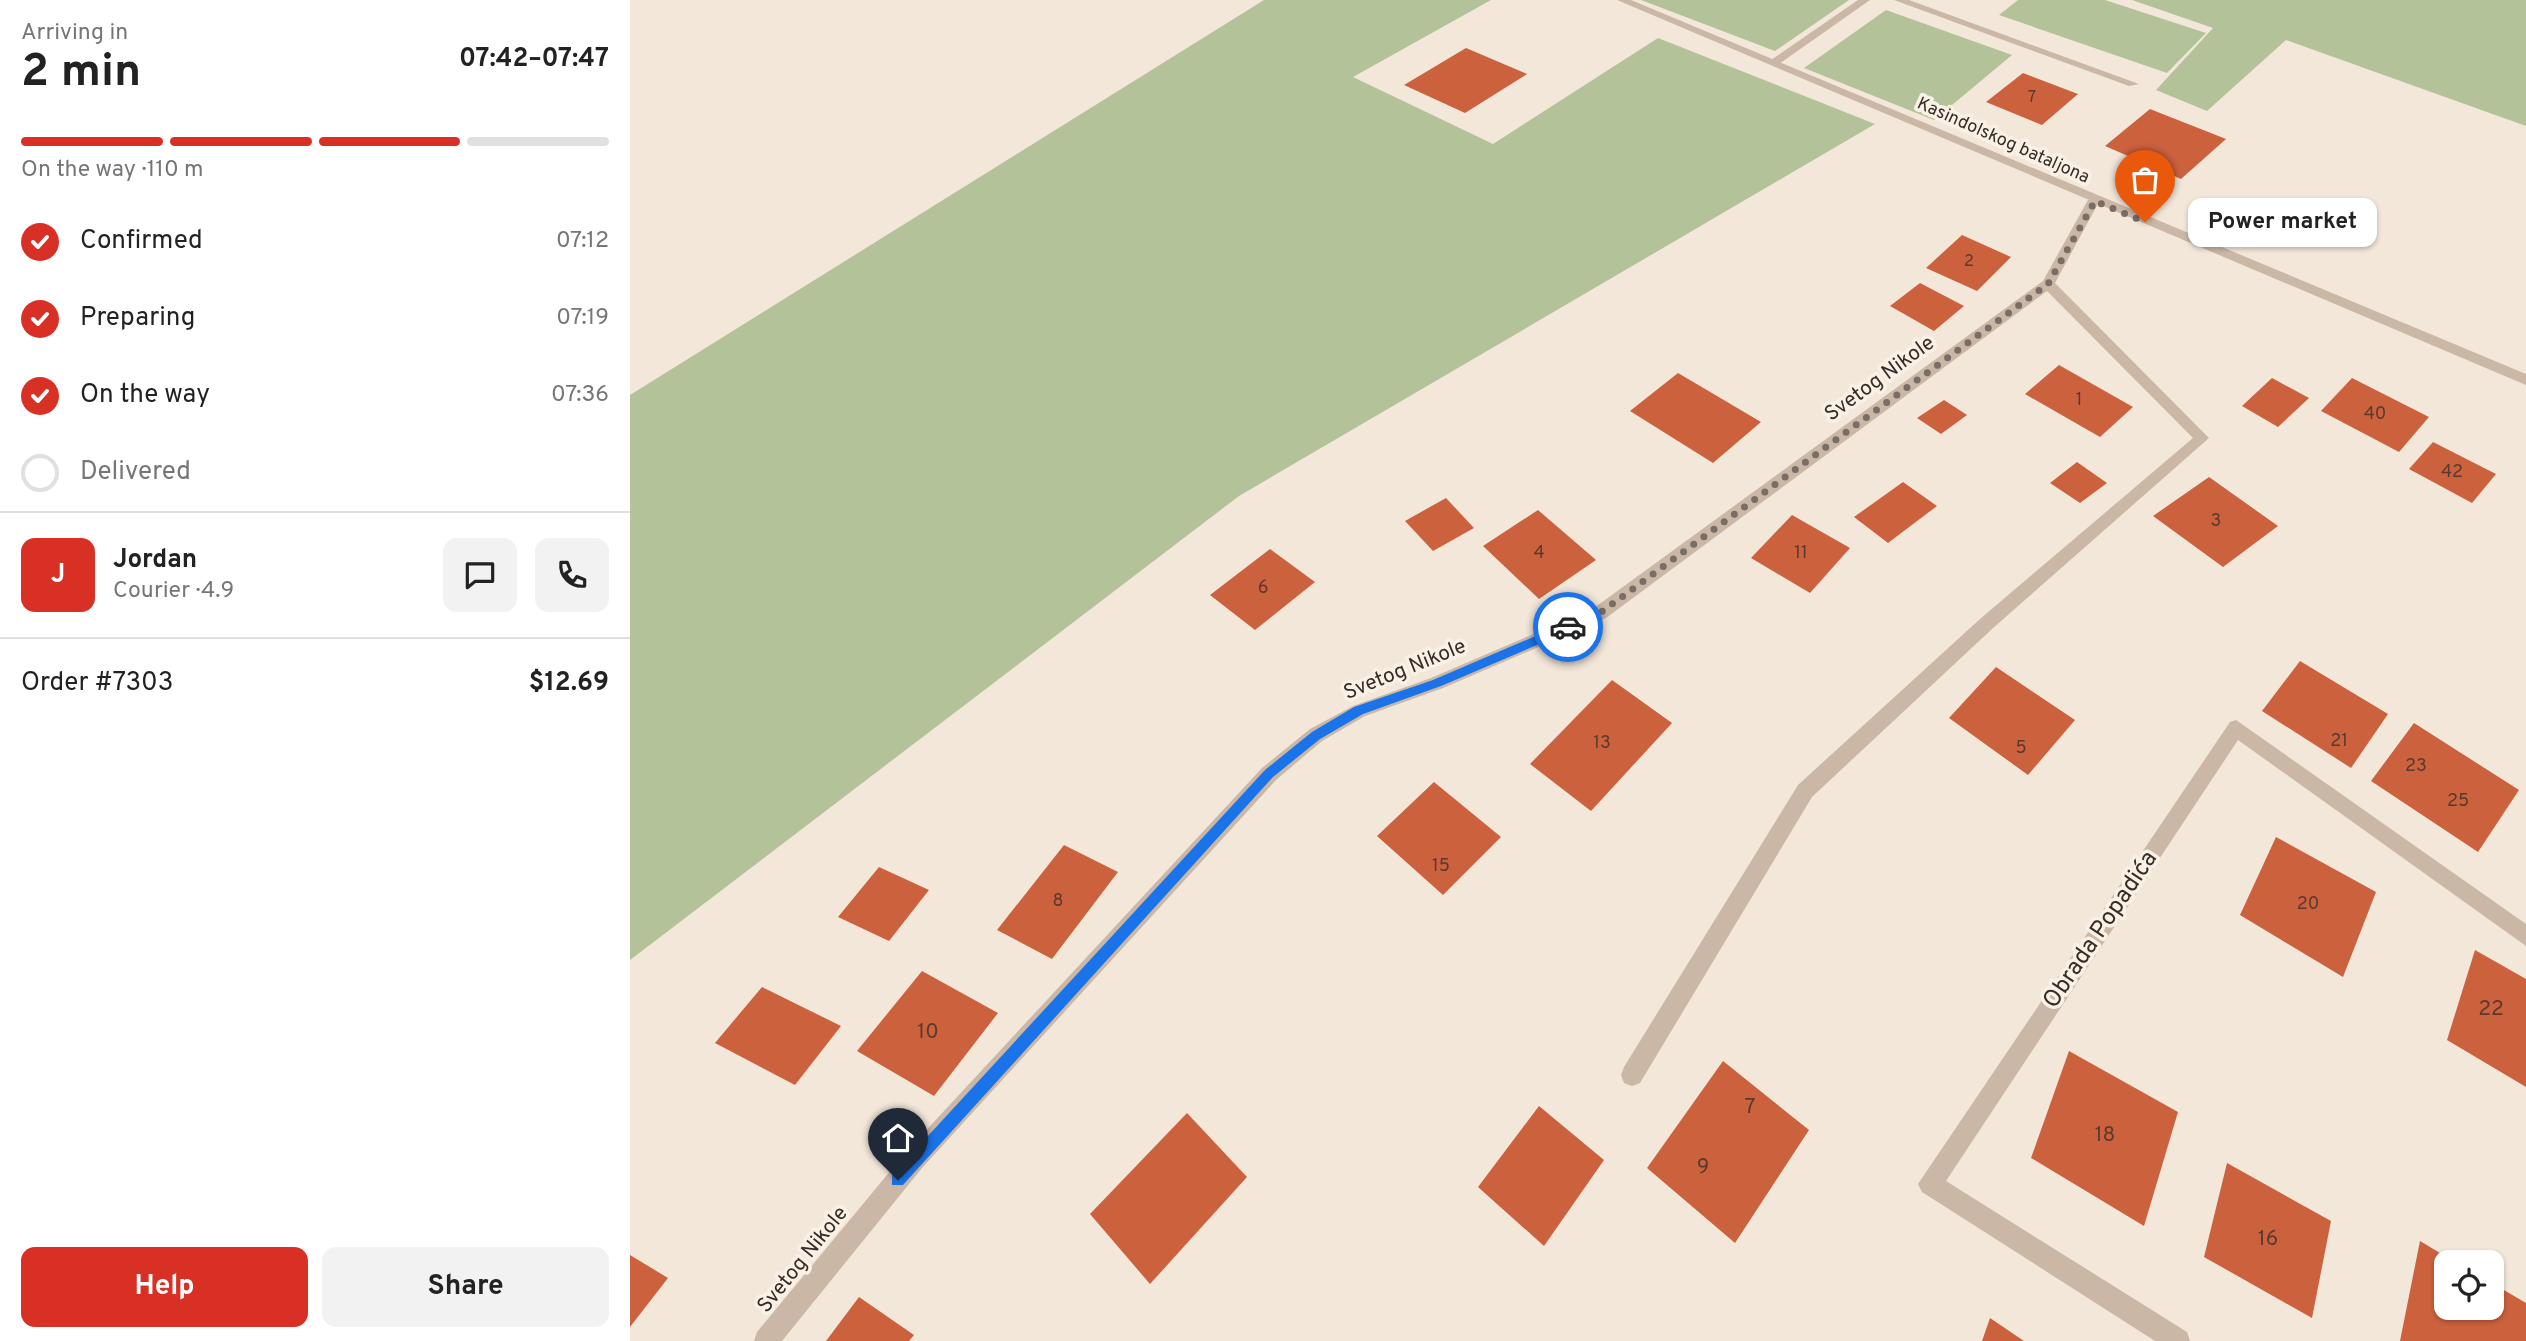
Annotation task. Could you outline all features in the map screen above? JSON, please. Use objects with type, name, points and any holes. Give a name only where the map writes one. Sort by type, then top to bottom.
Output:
[{"type":"street","name":"Kasindolskog bataljona","points":[[1622,0],[1775,62],[2095,201],[2526,380]]},
{"type":"street","points":[[1775,62],[1865,0]]},
{"type":"street","points":[[1899,0],[2133,84]]},
{"type":"street","name":"Svetog Nikole","points":[[765,1341],[914,1160],[1269,774],[1316,735],[1359,711],[1437,683],[1600,613],[2048,284],[2095,201]]},
{"type":"street","points":[[1632,1075],[1805,791],[1986,624],[2202,438],[2048,284]]},
{"type":"street","name":"Obrada Popadića","points":[[2178,1341],[1930,1184],[2236,728],[2526,936]]},
{"type":"green space","points":[[1264,0],[1491,0],[1353,77],[1493,144],[1658,38],[1875,124],[1239,496],[630,960],[630,395]]},
{"type":"green space","points":[[1641,0],[1849,0],[1775,51]]},
{"type":"green space","points":[[2018,0],[2105,0],[2206,33],[2167,73],[1999,15]]},
{"type":"green space","points":[[2132,0],[2526,0],[2526,126],[2286,40],[2207,111],[2156,90],[2213,28]]},
{"type":"green space","points":[[1886,10],[2012,55],[1934,120],[1804,68]]},
{"type":"building","points":[[1466,48],[1527,74],[1465,113],[1404,85]]},
{"type":"building","points":[[2023,73],[2078,94],[2042,125],[1986,102]]},
{"type":"building","points":[[2150,109],[2226,139],[2181,179],[2105,146]]},
{"type":"building","points":[[1962,235],[2011,257],[1977,291],[1926,268]]},
{"type":"building","points":[[1920,283],[1964,306],[1934,331],[1890,306]]},
{"type":"building","points":[[2059,365],[2133,407],[2100,437],[2025,394]]},
{"type":"building","points":[[1678,373],[1761,422],[1713,463],[1630,411]]},
{"type":"building","points":[[2272,378],[2309,398],[2278,427],[2242,406]]},
{"type":"building","points":[[2352,378],[2429,417],[2399,452],[2321,411]]},
{"type":"building","points":[[1944,400],[1967,415],[1941,434],[1917,418]]},
{"type":"building","points":[[2433,442],[2496,474],[2472,503],[2409,469]]},
{"type":"building","points":[[2077,462],[2107,483],[2080,503],[2050,483]]},
{"type":"building","points":[[2209,477],[2278,526],[2223,567],[2153,516]]},
{"type":"building","points":[[1903,482],[1937,506],[1888,543],[1854,517]]},
{"type":"building","points":[[1446,498],[1474,528],[1433,551],[1405,521]]},
{"type":"building","points":[[1538,510],[1596,560],[1539,599],[1483,546]]},
{"type":"building","points":[[1792,515],[1850,548],[1810,593],[1751,558]]},
{"type":"building","points":[[1270,549],[1315,582],[1255,630],[1210,595]]},
{"type":"building","points":[[2300,661],[2388,714],[2351,768],[2262,711]]},
{"type":"building","points":[[1996,667],[2075,720],[2028,775],[1949,718]]},
{"type":"building","points":[[1612,680],[1672,723],[1591,811],[1530,764]]},
{"type":"building","points":[[2414,723],[2519,790],[2478,852],[2371,781]]},
{"type":"building","points":[[1434,782],[1501,837],[1443,895],[1377,836]]},
{"type":"building","points":[[2276,837],[2376,892],[2343,977],[2240,915]]},
{"type":"building","points":[[1064,845],[1118,872],[1052,959],[997,930]]},
{"type":"building","points":[[879,867],[929,890],[889,941],[838,917]]},
{"type":"building","points":[[2475,950],[2526,979],[2526,1087],[2447,1040]]},
{"type":"building","points":[[922,971],[998,1013],[934,1096],[857,1051]]},
{"type":"building","points":[[762,987],[841,1026],[795,1085],[715,1043]]},
{"type":"building","points":[[2069,1051],[2178,1112],[2144,1226],[2031,1158]]},
{"type":"building","points":[[1723,1061],[1809,1130],[1735,1243],[1647,1168]]},
{"type":"building","points":[[1539,1106],[1604,1160],[1544,1246],[1478,1187]]},
{"type":"building","points":[[1187,1113],[1247,1177],[1150,1284],[1090,1214]]},
{"type":"building","points":[[2227,1163],[2331,1221],[2312,1318],[2204,1257]]},
{"type":"building","points":[[2420,1241],[2435,1250],[2434,1320],[2504,1320],[2504,1290],[2526,1303],[2526,1341],[2400,1341]]},
{"type":"building","points":[[630,1255],[668,1278],[630,1327]]},
{"type":"building","points":[[859,1297],[914,1335],[909,1341],[826,1341]]},
{"type":"building","points":[[1990,1318],[2024,1341],[1982,1341]]},
{"type":"way so far","points":[[1568,627],[1600,613],[2048,284],[2087,209],[2095,201],[2145,222]]},
{"type":"place","name":"Power market","points":[[2145,222]]},
{"type":"route","points":[[898,1180],[1269,774],[1316,735],[1359,711],[1437,683],[1568,627]]}]
